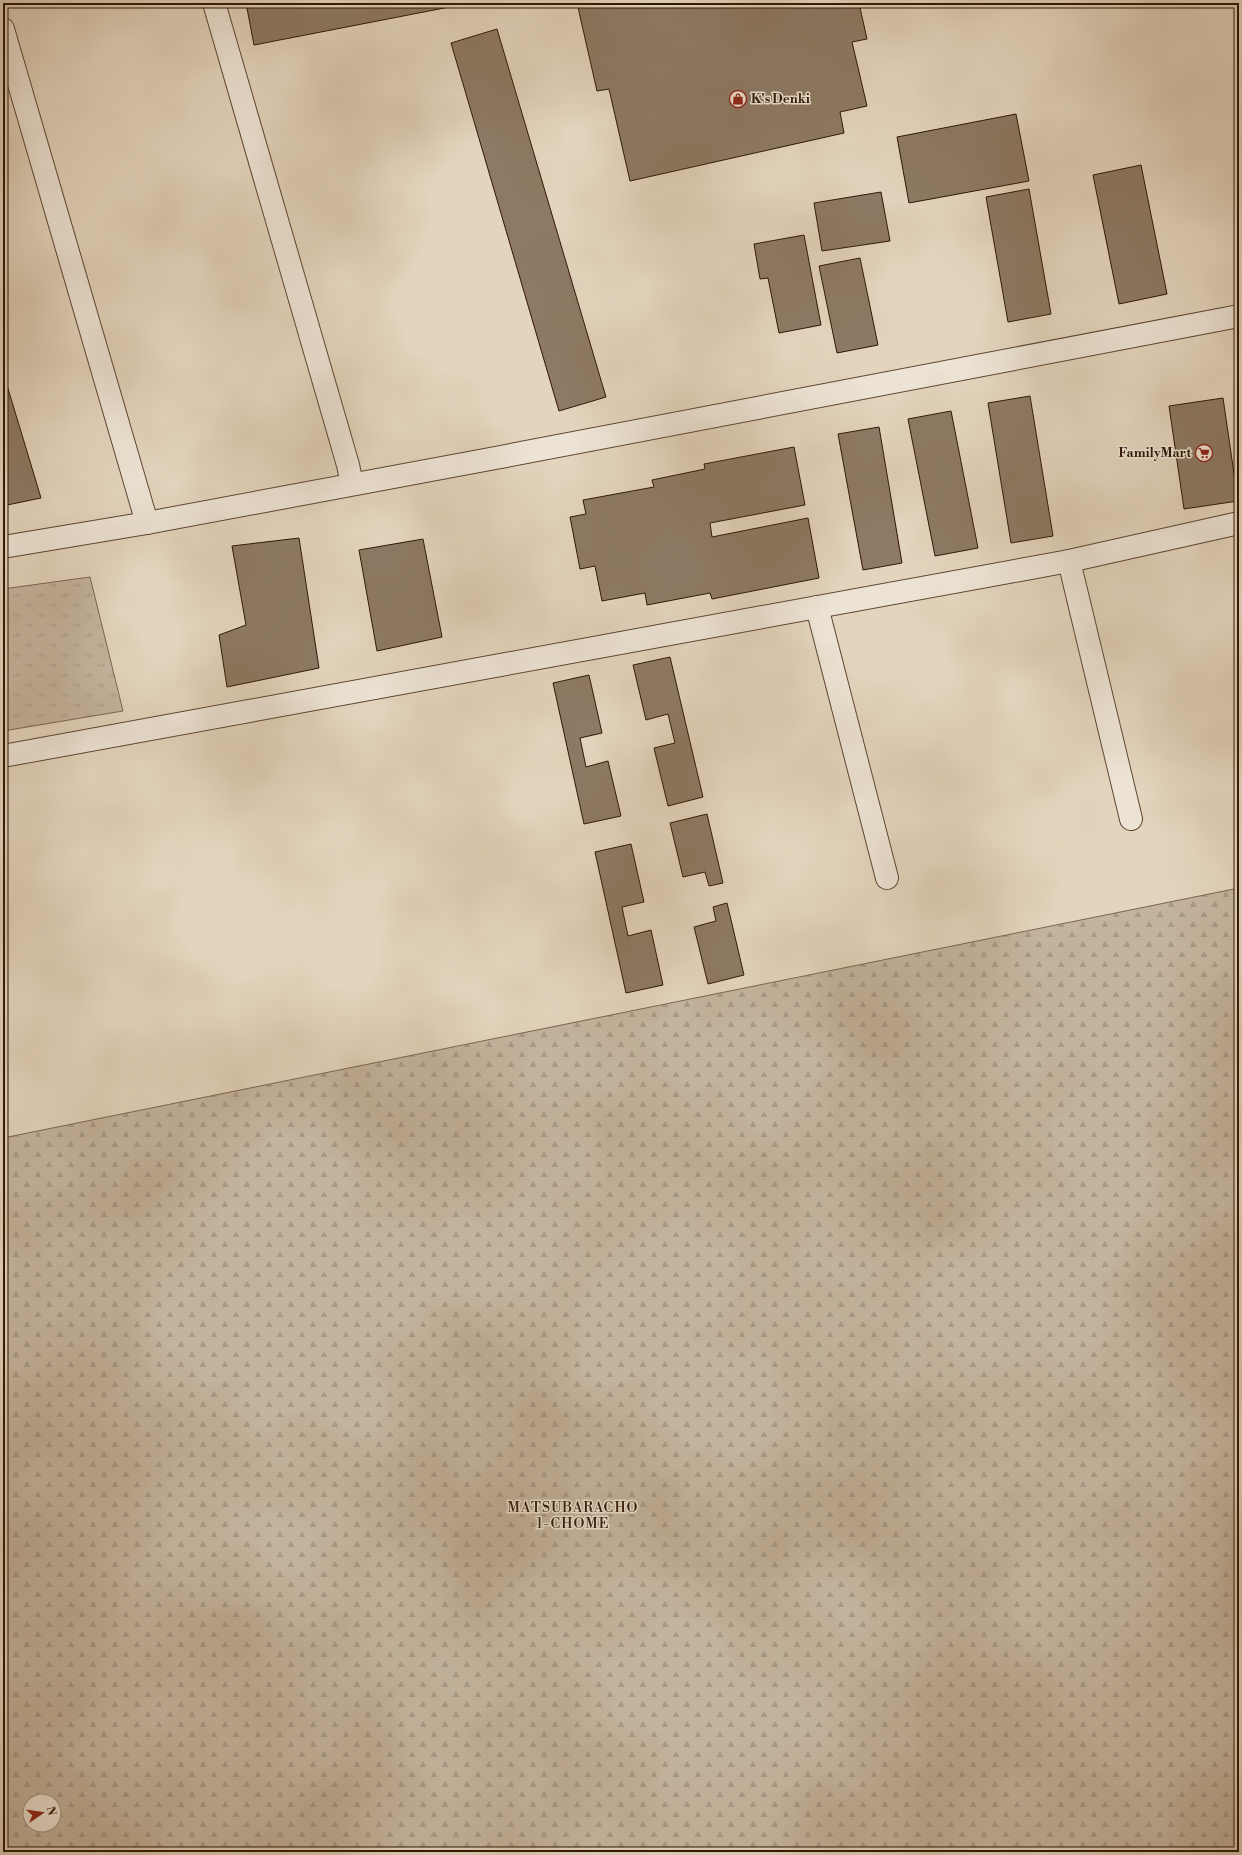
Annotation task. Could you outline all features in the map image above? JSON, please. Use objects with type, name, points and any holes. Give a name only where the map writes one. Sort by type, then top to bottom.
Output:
[{"type":"street","points":[[214,3],[348,465],[352,484]]},
{"type":"street","points":[[3,29],[147,523]]},
{"type":"street","points":[[3,547],[147,523],[490,459],[1239,316]]},
{"type":"street","points":[[3,756],[1069,561],[1239,523]]},
{"type":"street","points":[[1069,561],[1130,819]]},
{"type":"street","points":[[817,607],[887,878]]},
{"type":"green space","points":[[90,577],[123,711],[3,731],[3,589]]},
{"type":"green space","points":[[1239,888],[1239,1852],[3,1852],[3,1138]]},
{"type":"building","points":[[246,3],[470,3],[254,45]]},
{"type":"building","name":"K's Denki","points":[[577,3],[859,3],[867,39],[852,42],[867,106],[840,112],[844,133],[630,181],[609,89],[597,91]]},
{"type":"building","points":[[497,29],[606,397],[559,411],[451,43]]},
{"type":"building","points":[[1016,114],[1029,181],[909,203],[897,137]]},
{"type":"building","points":[[1141,165],[1167,294],[1119,304],[1093,175]]},
{"type":"building","points":[[1029,189],[1051,314],[1008,322],[986,197]]},
{"type":"building","points":[[881,192],[890,241],[822,251],[814,203]]},
{"type":"building","points":[[804,235],[821,325],[779,333],[768,278],[760,279],[754,244]]},
{"type":"building","points":[[860,258],[878,345],[837,353],[819,266]]},
{"type":"building","points":[[3,372],[41,498],[7,505],[3,491]]},
{"type":"building","points":[[1030,396],[1053,536],[1011,543],[988,403]]},
{"type":"building","name":"FamilyMart","points":[[1223,398],[1238,501],[1184,509],[1169,406]]},
{"type":"building","points":[[951,411],[978,548],[935,556],[908,419]]},
{"type":"building","points":[[879,427],[902,563],[863,570],[838,434]]},
{"type":"building","points":[[794,447],[805,505],[710,523],[712,537],[808,518],[819,578],[712,599],[710,593],[647,605],[645,593],[602,601],[595,566],[580,569],[570,517],[586,514],[583,500],[654,487],[652,480],[705,469],[704,464]]},
{"type":"building","points":[[299,538],[319,668],[227,687],[219,635],[246,625],[232,546]]},
{"type":"building","points":[[423,539],[442,637],[377,651],[359,550]]},
{"type":"building","points":[[670,657],[703,797],[668,806],[654,748],[675,743],[668,714],[646,720],[633,665]]},
{"type":"building","points":[[589,675],[602,733],[580,738],[586,767],[608,761],[621,816],[584,824],[553,683]]},
{"type":"building","points":[[707,814],[723,883],[709,886],[705,872],[683,877],[670,823]]},
{"type":"building","points":[[631,844],[644,902],[622,907],[628,936],[651,930],[663,985],[626,993],[595,852]]},
{"type":"building","points":[[727,903],[744,975],[708,984],[694,927],[716,921],[713,907]]},
{"type":"place","name":"K's Denki","points":[[738,99]]},
{"type":"place","name":"FamilyMart","points":[[1204,453]]},
{"type":"district","name":"MATSUBARACHO 1-CHOME","points":[[573,1516]]}]
